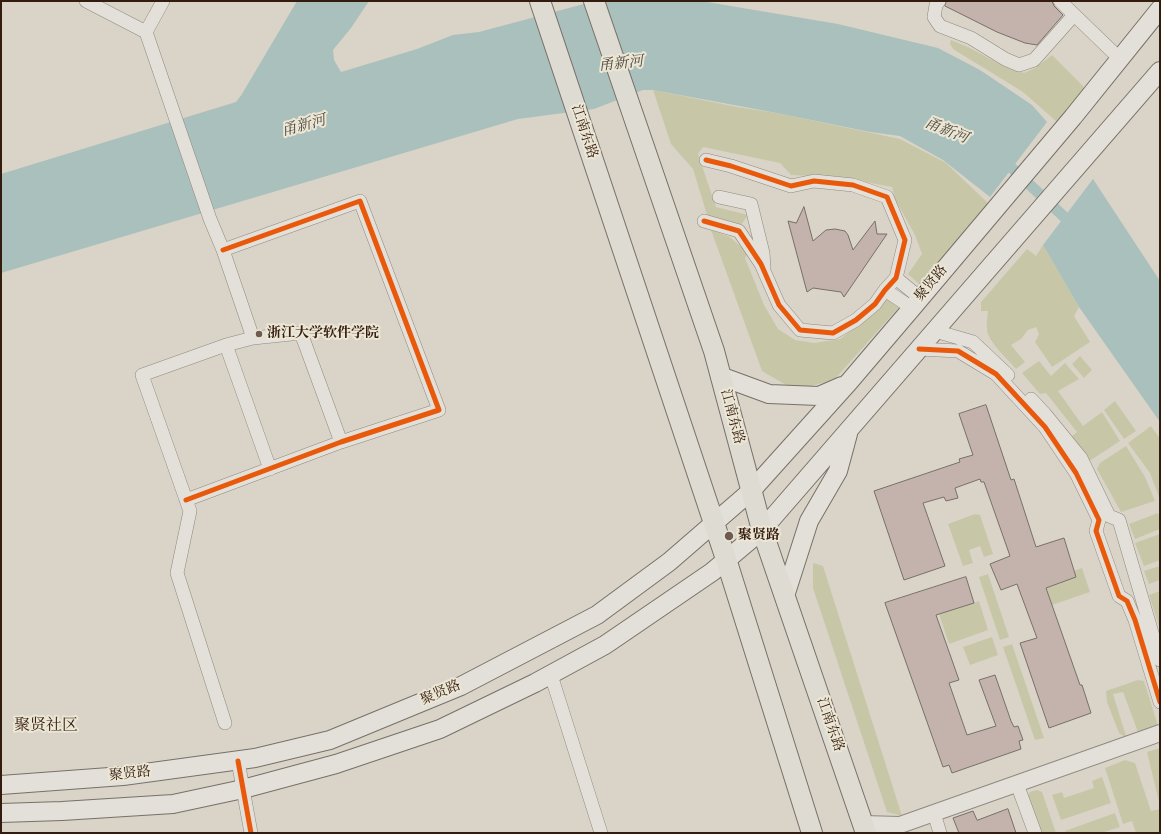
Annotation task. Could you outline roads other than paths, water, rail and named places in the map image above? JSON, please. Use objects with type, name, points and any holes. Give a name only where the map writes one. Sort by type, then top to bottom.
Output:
[{"type":"main road","name":"江南东路","points":[[540,1],[726,559],[812,833]]},
{"type":"main road","name":"江南东路","points":[[594,1],[714,351],[762,530],[864,828]]},
{"type":"main road","name":"聚贤路","points":[[1,785],[123,776],[238,761],[330,740],[461,686],[596,615],[668,562],[751,491],[849,382],[1037,160],[1160,9]]},
{"type":"main road","points":[[1,813],[173,804],[243,789],[336,764],[440,729],[551,675],[605,645],[712,572],[762,530],[1160,71]]},
{"type":"main road","points":[[720,376],[769,394],[819,396],[849,382]]},
{"type":"main road","points":[[785,596],[809,521],[838,471],[850,427]]},
{"type":"street","points":[[86,1],[146,32],[210,219],[223,250],[253,338]]},
{"type":"street","points":[[146,32],[164,1]]},
{"type":"street","points":[[939,1],[936,5],[934,16],[940,26],[971,38],[1005,59],[1019,65],[1034,60],[1074,15]]},
{"type":"street","points":[[1060,1],[1120,59]]},
{"type":"street","points":[[704,221],[739,231],[761,264],[779,305],[800,330],[833,333],[856,320],[876,304],[885,290],[896,278],[905,240],[887,197],[853,185],[814,180],[791,186],[732,166],[706,160]]},
{"type":"street","points":[[719,197],[751,204],[763,253],[764,271]]},
{"type":"street","points":[[186,500],[341,442],[439,410],[360,201],[223,250]]},
{"type":"street","points":[[896,278],[916,303]]},
{"type":"street","points":[[885,290],[916,303]]},
{"type":"street","points":[[939,326],[973,342],[1003,369],[1045,414],[1081,458],[1109,516],[1119,520],[1160,660]]},
{"type":"street","points":[[225,723],[177,573],[190,511],[142,376],[226,345],[253,338],[301,333],[341,442]]},
{"type":"street","points":[[226,345],[270,468]]},
{"type":"street","points":[[919,349],[958,351],[996,374],[1045,427],[1076,473],[1099,520],[1096,532],[1119,596],[1127,601],[1135,620],[1160,702]]},
{"type":"street","points":[[551,675],[601,833]]},
{"type":"street","points":[[1018,786],[1160,733]]},
{"type":"street","points":[[864,828],[900,825],[934,815],[1160,739]]},
{"type":"street","points":[[238,761],[251,833]]},
{"type":"street","points":[[1018,786],[1035,833]]},
{"type":"street","points":[[897,833],[934,815]]},
{"type":"street","points":[[934,815],[940,833]]},
{"type":"water","points":[[297,1],[369,1],[351,28],[333,50],[334,60],[341,72],[417,49],[453,35],[479,32],[595,1],[701,1],[838,24],[938,48],[980,70],[1032,105],[1047,122],[990,197],[943,160],[900,136],[870,132],[653,90],[643,90],[594,109],[518,119],[1,273],[1,174],[236,102]]},
{"type":"water","points":[[1093,179],[1160,281],[1160,422],[1079,307],[1043,245]]},
{"type":"waterway","name":"甬新河","points":[[1001,158],[1075,227]]},
{"type":"place","name":"浙江大学软件学院","points":[[259,334]]},
{"type":"place","name":"聚贤路","points":[[729,536]]},
{"type":"district","name":"聚贤社区","points":[[46,727]]}]
